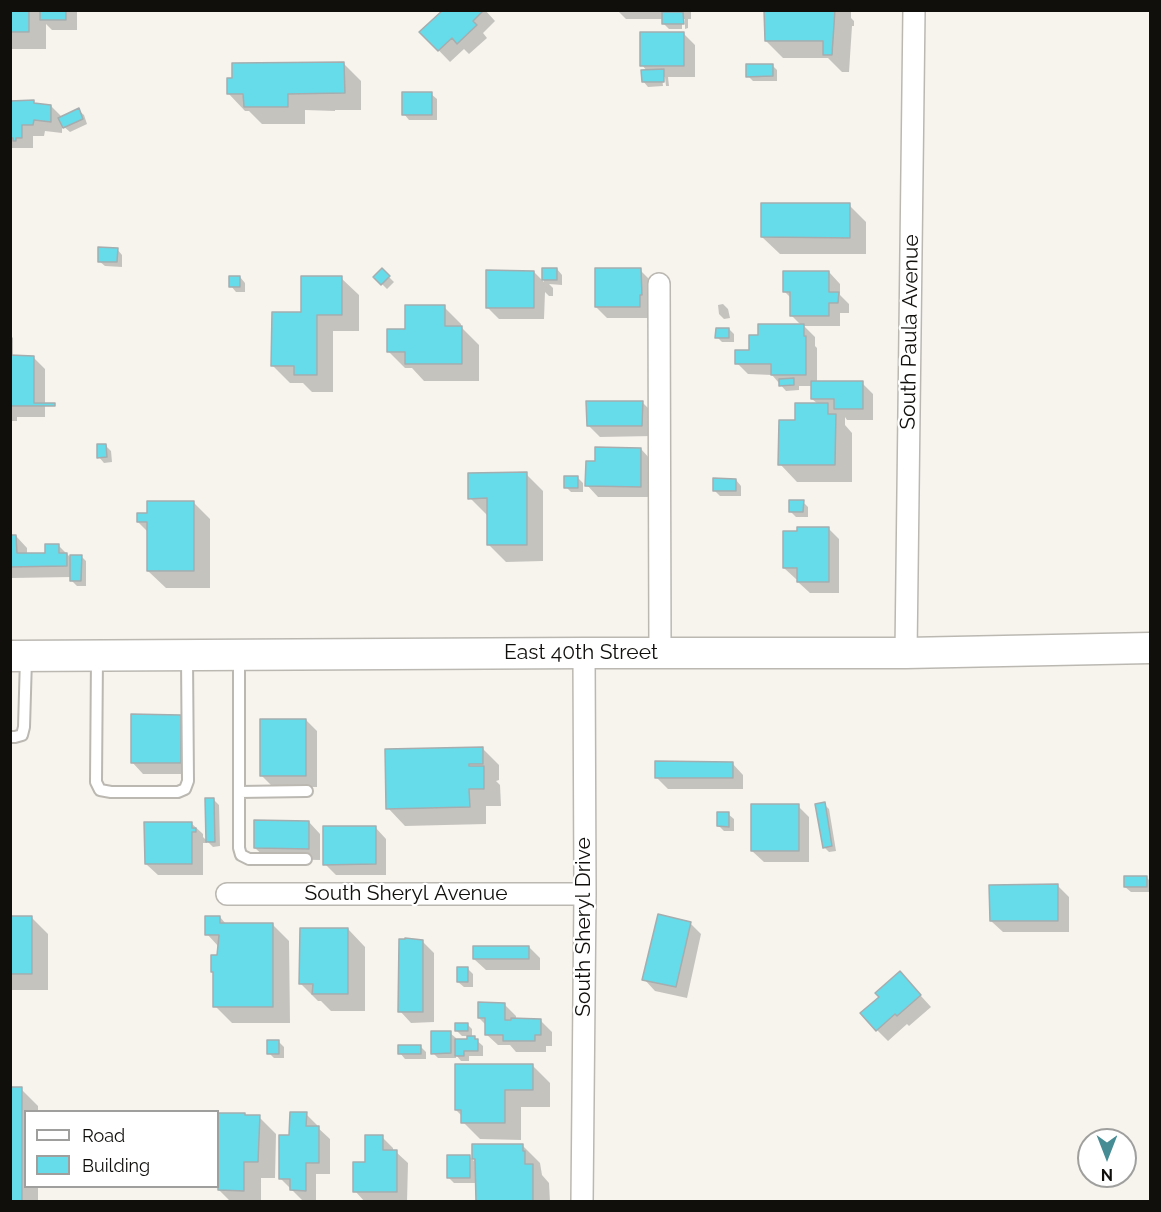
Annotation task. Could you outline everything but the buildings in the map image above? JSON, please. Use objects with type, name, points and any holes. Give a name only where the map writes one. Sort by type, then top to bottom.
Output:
[{"type":"main road","name":"East 40th Street","points":[[18,656],[906,652],[1150,648]]},
{"type":"street","name":"South Paula Avenue","points":[[906,652],[914,10]]},
{"type":"street","points":[[659,284],[660,652]]},
{"type":"street","name":"South Sheryl Drive","points":[[582,1202],[585,894],[584,652]]},
{"type":"street","name":"South Sheryl Avenue","points":[[227,894],[585,894]]},
{"type":"lane","points":[[97,656],[96,782],[100,790],[178,792],[185,789],[188,782],[187,655]]},
{"type":"lane","points":[[239,655],[239,848],[241,855],[249,859],[306,859]]},
{"type":"lane","points":[[10,738],[22,735],[24,728],[18,656]]},
{"type":"lane","points":[[239,792],[307,791]]}]
